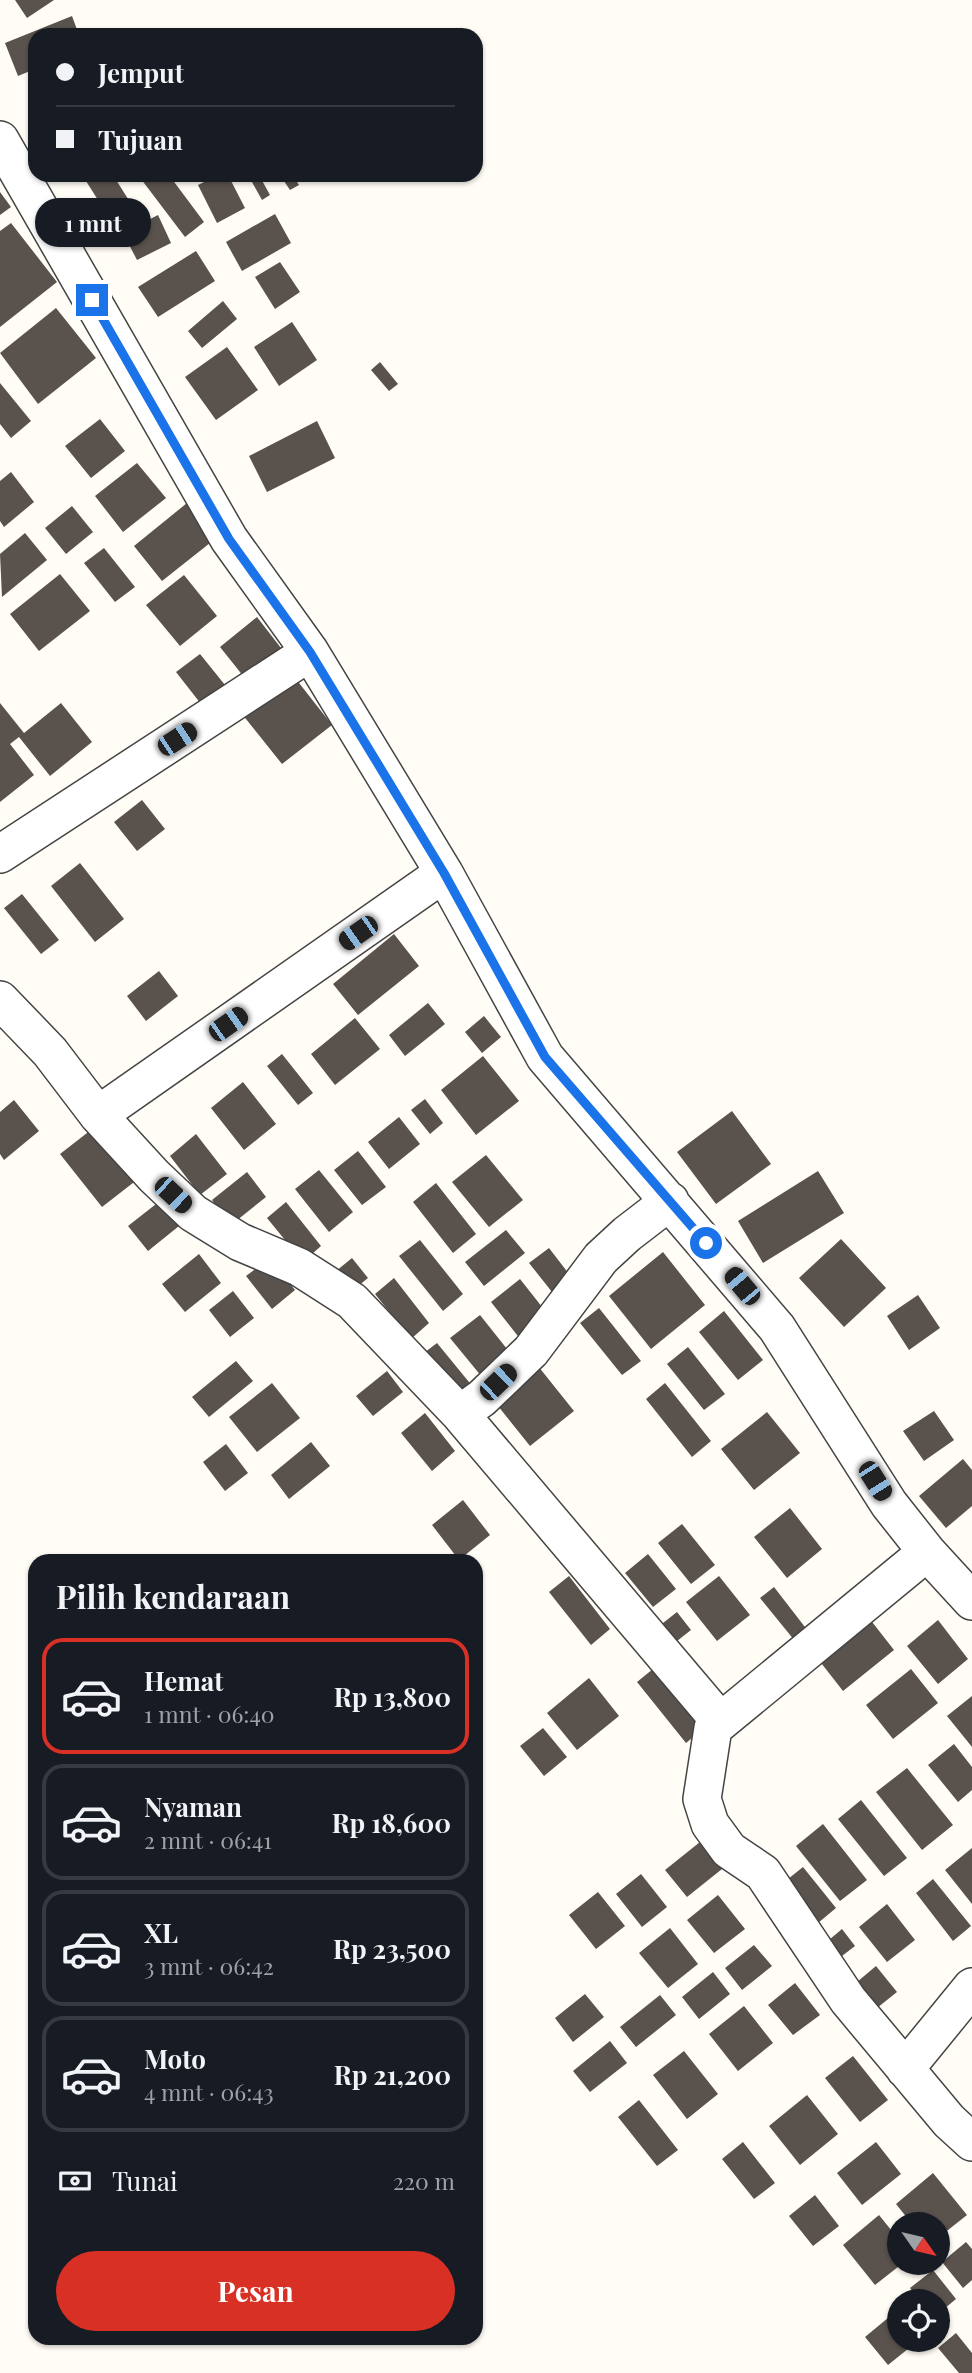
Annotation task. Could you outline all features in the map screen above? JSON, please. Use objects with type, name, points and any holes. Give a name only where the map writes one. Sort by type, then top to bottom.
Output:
[{"type":"street","points":[[0,140],[229,539],[310,652],[444,873],[545,1057],[777,1328],[889,1504],[972,1601]]},
{"type":"street","points":[[0,854],[310,652]]},
{"type":"street","points":[[98,1115],[444,873]]},
{"type":"street","points":[[0,1000],[50,1052],[98,1115],[153,1176],[193,1213],[240,1242],[299,1267],[352,1301],[460,1414],[720,1721]]},
{"type":"street","points":[[460,1414],[482,1398],[531,1351],[601,1258],[670,1201]]},
{"type":"street","points":[[928,1552],[720,1721],[710,1737],[702,1799],[709,1824],[729,1850],[763,1873],[848,2000],[905,2069],[972,2143]]},
{"type":"street","points":[[905,2069],[972,1987]]},
{"type":"building","points":[[15,0],[54,0],[27,18]]},
{"type":"building","points":[[72,16],[76,28],[42,28]]},
{"type":"building","points":[[28,34],[28,72],[18,76],[5,43]]},
{"type":"building","points":[[87,182],[117,182],[135,210],[113,224]]},
{"type":"building","points":[[143,182],[174,182],[204,222],[185,237]]},
{"type":"building","points":[[204,182],[232,182],[245,208],[217,223],[198,185]]},
{"type":"building","points":[[252,182],[263,182],[270,195],[262,200]]},
{"type":"building","points":[[285,182],[297,182],[299,185],[290,190]]},
{"type":"building","points":[[0,192],[11,207],[0,215]]},
{"type":"building","points":[[275,214],[291,243],[242,271],[226,242]]},
{"type":"building","points":[[158,215],[171,243],[137,260],[123,233]]},
{"type":"building","points":[[11,223],[57,282],[0,327],[0,231]]},
{"type":"building","points":[[196,251],[215,281],[158,317],[138,287]]},
{"type":"building","points":[[280,262],[300,292],[275,309],[255,277]]},
{"type":"building","points":[[223,301],[237,319],[202,348],[188,331]]},
{"type":"building","points":[[56,308],[96,358],[38,404],[0,353]]},
{"type":"building","points":[[292,322],[317,360],[279,386],[254,347]]},
{"type":"building","points":[[227,347],[258,390],[216,420],[185,377]]},
{"type":"building","points":[[380,362],[398,384],[389,391],[371,370]]},
{"type":"building","points":[[0,383],[31,421],[11,438],[0,424]]},
{"type":"building","points":[[100,419],[125,451],[91,478],[65,446]]},
{"type":"building","points":[[317,421],[335,458],[267,492],[249,456]]},
{"type":"building","points":[[137,463],[166,498],[123,532],[95,496]]},
{"type":"building","points":[[11,472],[34,502],[4,527],[0,521],[0,481]]},
{"type":"building","points":[[187,503],[215,539],[162,581],[134,546]]},
{"type":"building","points":[[72,506],[93,532],[66,554],[45,528]]},
{"type":"building","points":[[25,533],[47,560],[2,597],[0,554]]},
{"type":"building","points":[[104,548],[135,587],[115,602],[84,563]]},
{"type":"building","points":[[60,574],[90,611],[39,651],[10,614]]},
{"type":"building","points":[[184,575],[217,616],[180,646],[146,605]]},
{"type":"building","points":[[257,617],[281,648],[244,677],[220,647]]},
{"type":"building","points":[[200,654],[225,685],[201,704],[176,672]]},
{"type":"building","points":[[292,674],[332,725],[282,764],[242,714]]},
{"type":"building","points":[[0,703],[24,733],[61,703],[92,742],[50,776],[19,737],[10,744],[34,775],[0,802]]},
{"type":"building","points":[[142,800],[165,829],[137,851],[114,822]]},
{"type":"building","points":[[80,863],[124,919],[95,942],[51,886]]},
{"type":"building","points":[[22,894],[59,940],[41,954],[4,908]]},
{"type":"building","points":[[394,934],[419,966],[358,1015],[333,984]]},
{"type":"building","points":[[159,971],[178,996],[146,1021],[127,996]]},
{"type":"building","points":[[428,1003],[445,1024],[405,1056],[389,1035]]},
{"type":"building","points":[[484,1016],[501,1037],[482,1053],[465,1032]]},
{"type":"building","points":[[355,1018],[380,1049],[335,1085],[311,1054]]},
{"type":"building","points":[[282,1054],[313,1093],[298,1105],[267,1066]]},
{"type":"building","points":[[483,1056],[519,1101],[476,1135],[441,1090]]},
{"type":"building","points":[[243,1082],[276,1124],[244,1150],[211,1108]]},
{"type":"building","points":[[425,1099],[443,1123],[430,1134],[411,1110]]},
{"type":"building","points":[[14,1100],[39,1131],[4,1160],[0,1154],[0,1112]]},
{"type":"building","points":[[732,1111],[771,1164],[716,1204],[677,1152]]},
{"type":"building","points":[[399,1117],[420,1144],[389,1169],[368,1142]]},
{"type":"building","points":[[96,1126],[138,1179],[102,1207],[60,1154]]},
{"type":"building","points":[[196,1134],[227,1174],[200,1195],[170,1156]]},
{"type":"building","points":[[358,1151],[386,1187],[362,1205],[334,1170]]},
{"type":"building","points":[[486,1155],[523,1200],[489,1227],[452,1182]]},
{"type":"building","points":[[319,1170],[353,1212],[329,1232],[295,1189]]},
{"type":"building","points":[[818,1171],[844,1213],[763,1263],[738,1221]]},
{"type":"building","points":[[247,1172],[266,1197],[231,1225],[212,1200]]},
{"type":"building","points":[[436,1183],[476,1234],[453,1253],[413,1202]]},
{"type":"building","points":[[165,1197],[184,1222],[148,1251],[128,1226]]},
{"type":"building","points":[[286,1202],[321,1246],[303,1262],[267,1218]]},
{"type":"building","points":[[506,1230],[525,1253],[484,1286],[465,1262]]},
{"type":"building","points":[[841,1239],[886,1288],[844,1327],[799,1278]]},
{"type":"building","points":[[420,1240],[463,1294],[443,1311],[399,1256]]},
{"type":"building","points":[[549,1248],[579,1287],[560,1302],[529,1263]]},
{"type":"building","points":[[663,1252],[705,1305],[651,1349],[609,1296]]},
{"type":"building","points":[[199,1254],[221,1283],[185,1312],[162,1284]]},
{"type":"building","points":[[270,1258],[295,1290],[272,1309],[246,1276]]},
{"type":"building","points":[[352,1258],[368,1278],[346,1296],[330,1276]]},
{"type":"building","points":[[394,1278],[429,1323],[411,1339],[375,1294]]},
{"type":"building","points":[[520,1279],[550,1317],[521,1340],[491,1302]]},
{"type":"building","points":[[233,1291],[254,1318],[230,1337],[209,1310]]},
{"type":"building","points":[[918,1295],[940,1328],[909,1350],[887,1316]]},
{"type":"building","points":[[599,1308],[641,1361],[622,1375],[580,1323]]},
{"type":"building","points":[[724,1311],[763,1360],[738,1380],[699,1332]]},
{"type":"building","points":[[480,1315],[511,1354],[482,1377],[450,1338]]},
{"type":"building","points":[[437,1343],[473,1387],[452,1404],[416,1359]]},
{"type":"building","points":[[688,1347],[725,1394],[704,1410],[667,1364]]},
{"type":"building","points":[[236,1361],[253,1381],[209,1417],[192,1397]]},
{"type":"building","points":[[538,1366],[574,1411],[530,1446],[494,1401]]},
{"type":"building","points":[[387,1371],[403,1392],[373,1416],[356,1396]]},
{"type":"building","points":[[272,1383],[300,1418],[257,1452],[229,1417]]},
{"type":"building","points":[[665,1383],[711,1441],[692,1457],[646,1399]]},
{"type":"building","points":[[934,1411],[954,1440],[924,1461],[903,1431]]},
{"type":"building","points":[[767,1412],[800,1453],[754,1490],[721,1449]]},
{"type":"building","points":[[425,1413],[455,1451],[432,1471],[401,1433]]},
{"type":"building","points":[[311,1442],[330,1466],[289,1499],[271,1475]]},
{"type":"building","points":[[226,1444],[248,1473],[225,1491],[203,1462]]},
{"type":"building","points":[[963,1459],[972,1470],[972,1506],[946,1528],[919,1496]]},
{"type":"building","points":[[463,1500],[490,1535],[466,1554],[454,1554],[432,1525]]},
{"type":"building","points":[[790,1508],[822,1549],[787,1578],[754,1537]]},
{"type":"building","points":[[682,1524],[715,1565],[691,1584],[658,1543]]},
{"type":"building","points":[[648,1554],[676,1589],[653,1607],[625,1573]]},
{"type":"building","points":[[569,1576],[610,1629],[591,1645],[549,1592]]},
{"type":"building","points":[[719,1576],[750,1615],[717,1641],[686,1602]]},
{"type":"building","points":[[774,1587],[808,1631],[795,1641],[760,1598]]},
{"type":"building","points":[[677,1612],[691,1630],[663,1652],[649,1634]]},
{"type":"building","points":[[869,1618],[894,1650],[843,1691],[818,1659]]},
{"type":"building","points":[[938,1620],[968,1659],[938,1684],[907,1646]]},
{"type":"building","points":[[664,1660],[713,1721],[686,1743],[637,1682]]},
{"type":"building","points":[[911,1669],[938,1703],[893,1739],[866,1705]]},
{"type":"building","points":[[589,1678],[619,1716],[577,1750],[547,1713]]},
{"type":"building","points":[[972,1696],[972,1747],[947,1716]]},
{"type":"building","points":[[543,1728],[567,1757],[544,1776],[520,1746]]},
{"type":"building","points":[[954,1744],[972,1767],[972,1790],[958,1802],[928,1765]]},
{"type":"building","points":[[907,1768],[953,1825],[922,1850],[876,1792]]},
{"type":"building","points":[[861,1800],[907,1858],[884,1876],[838,1819]]},
{"type":"building","points":[[823,1824],[867,1880],[840,1901],[796,1846]]},
{"type":"building","points":[[705,1838],[727,1865],[687,1897],[665,1870]]},
{"type":"building","points":[[972,1848],[972,1904],[945,1870]]},
{"type":"building","points":[[803,1867],[836,1908],[812,1928],[778,1887]]},
{"type":"building","points":[[641,1874],[667,1907],[642,1927],[616,1894]]},
{"type":"building","points":[[933,1879],[971,1926],[953,1941],[916,1893]]},
{"type":"building","points":[[598,1892],[625,1926],[596,1949],[569,1915]]},
{"type":"building","points":[[718,1895],[745,1929],[714,1953],[687,1920]]},
{"type":"building","points":[[887,1904],[915,1940],[887,1962],[859,1927]]},
{"type":"building","points":[[670,1928],[698,1964],[668,1988],[639,1953]]},
{"type":"building","points":[[842,1929],[855,1946],[829,1966],[817,1950]]},
{"type":"building","points":[[754,1945],[772,1966],[742,1990],[725,1968]]},
{"type":"building","points":[[876,1966],[897,1992],[877,2008],[857,1982]]},
{"type":"building","points":[[713,1972],[730,1994],[699,2019],[682,1997]]},
{"type":"building","points":[[795,1983],[820,2015],[793,2035],[768,2005]]},
{"type":"building","points":[[585,1994],[604,2017],[573,2042],[555,2018]]},
{"type":"building","points":[[660,1995],[676,2015],[636,2047],[620,2027]]},
{"type":"building","points":[[744,2006],[773,2043],[738,2071],[709,2034]]},
{"type":"building","points":[[610,2041],[627,2063],[590,2092],[573,2071]]},
{"type":"building","points":[[684,2051],[718,2094],[687,2119],[653,2075]]},
{"type":"building","points":[[853,2056],[888,2100],[860,2122],[825,2078]]},
{"type":"building","points":[[807,2095],[838,2134],[800,2165],[769,2126]]},
{"type":"building","points":[[639,2100],[678,2150],[657,2166],[618,2117]]},
{"type":"building","points":[[743,2142],[775,2183],[754,2199],[722,2159]]},
{"type":"building","points":[[876,2142],[901,2174],[862,2205],[837,2173]]},
{"type":"building","points":[[933,2173],[967,2215],[950,2228],[950,2212],[902,2212],[896,2204]]},
{"type":"building","points":[[815,2195],[839,2226],[813,2246],[789,2216]]},
{"type":"building","points":[[879,2215],[887,2225],[888,2275],[875,2285],[843,2245]]},
{"type":"building","points":[[966,2242],[972,2249],[972,2280],[963,2288],[950,2272],[950,2255]]},
{"type":"building","points":[[927,2275],[937,2275],[948,2289],[911,2289]]},
{"type":"building","points":[[950,2291],[956,2299],[950,2304]]},
{"type":"building","points":[[887,2319],[887,2352],[904,2352],[888,2365],[865,2337]]},
{"type":"building","points":[[956,2333],[972,2353],[972,2373],[959,2373],[941,2352],[950,2352],[950,2338]]},
{"type":"route","points":[[92,300],[229,539],[310,652],[444,873],[545,1057],[706,1243]]}]
